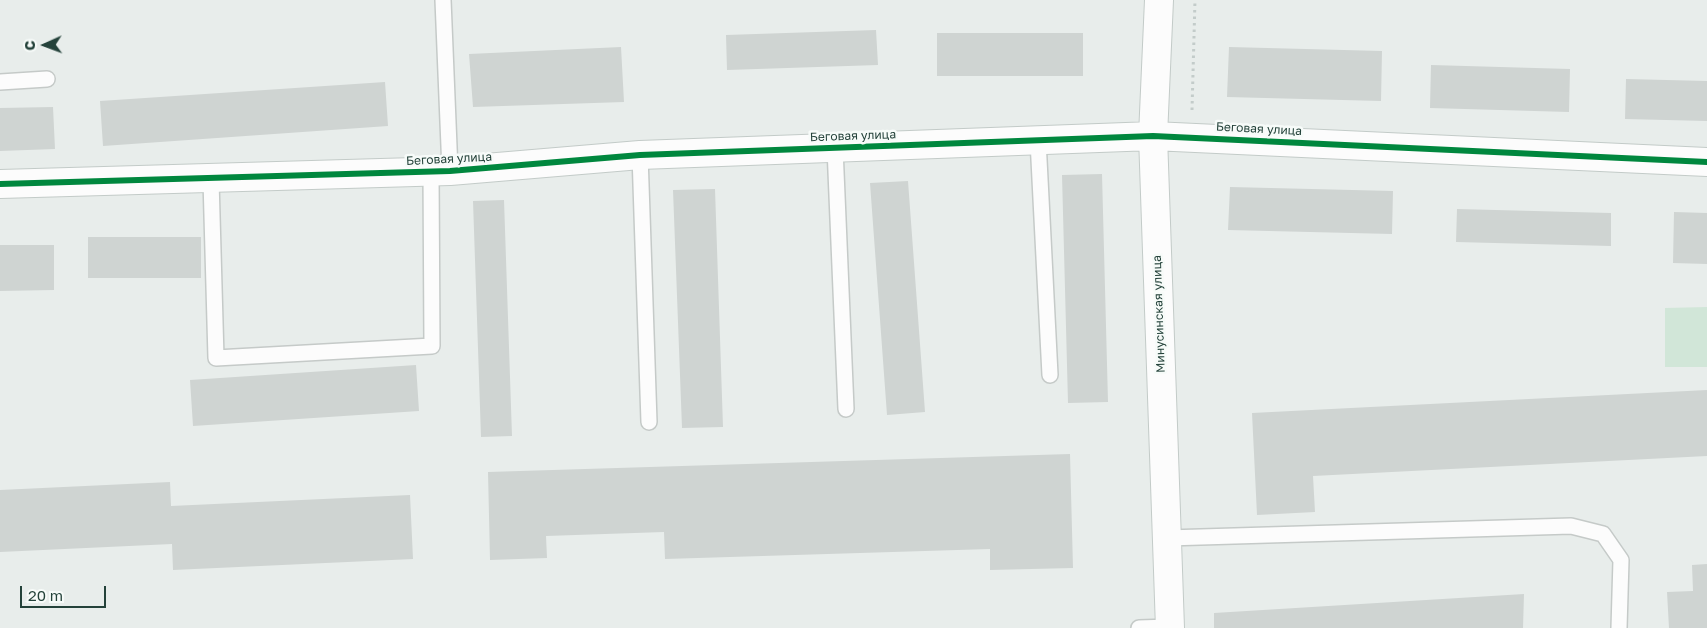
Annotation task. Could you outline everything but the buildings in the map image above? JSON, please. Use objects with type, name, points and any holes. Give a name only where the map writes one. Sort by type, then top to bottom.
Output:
[{"type":"street","name":"Минусинская улица","points":[[1159,0],[1153,136],[1170,627]]},
{"type":"street","name":"Беговая улица","points":[[0,184],[211,180],[441,172],[640,155],[1153,136],[1707,162]]},
{"type":"lane","points":[[211,180],[216,358],[432,346],[441,172],[443,0]]},
{"type":"lane","points":[[0,82],[47,79]]},
{"type":"lane","points":[[1038,140],[1050,375]]},
{"type":"lane","points":[[835,148],[846,409]]},
{"type":"lane","points":[[640,155],[649,422]]},
{"type":"lane","points":[[1167,538],[1571,526],[1603,534],[1621,560],[1619,628]]},
{"type":"lane","points":[[1139,628],[1170,627]]},
{"type":"path","points":[[1192,111],[1195,0]]},
{"type":"green space","points":[[1707,307],[1707,367],[1665,367],[1665,308]]},
{"type":"cycle path","points":[[0,184],[450,171],[640,155],[1153,136],[1707,162]]}]
